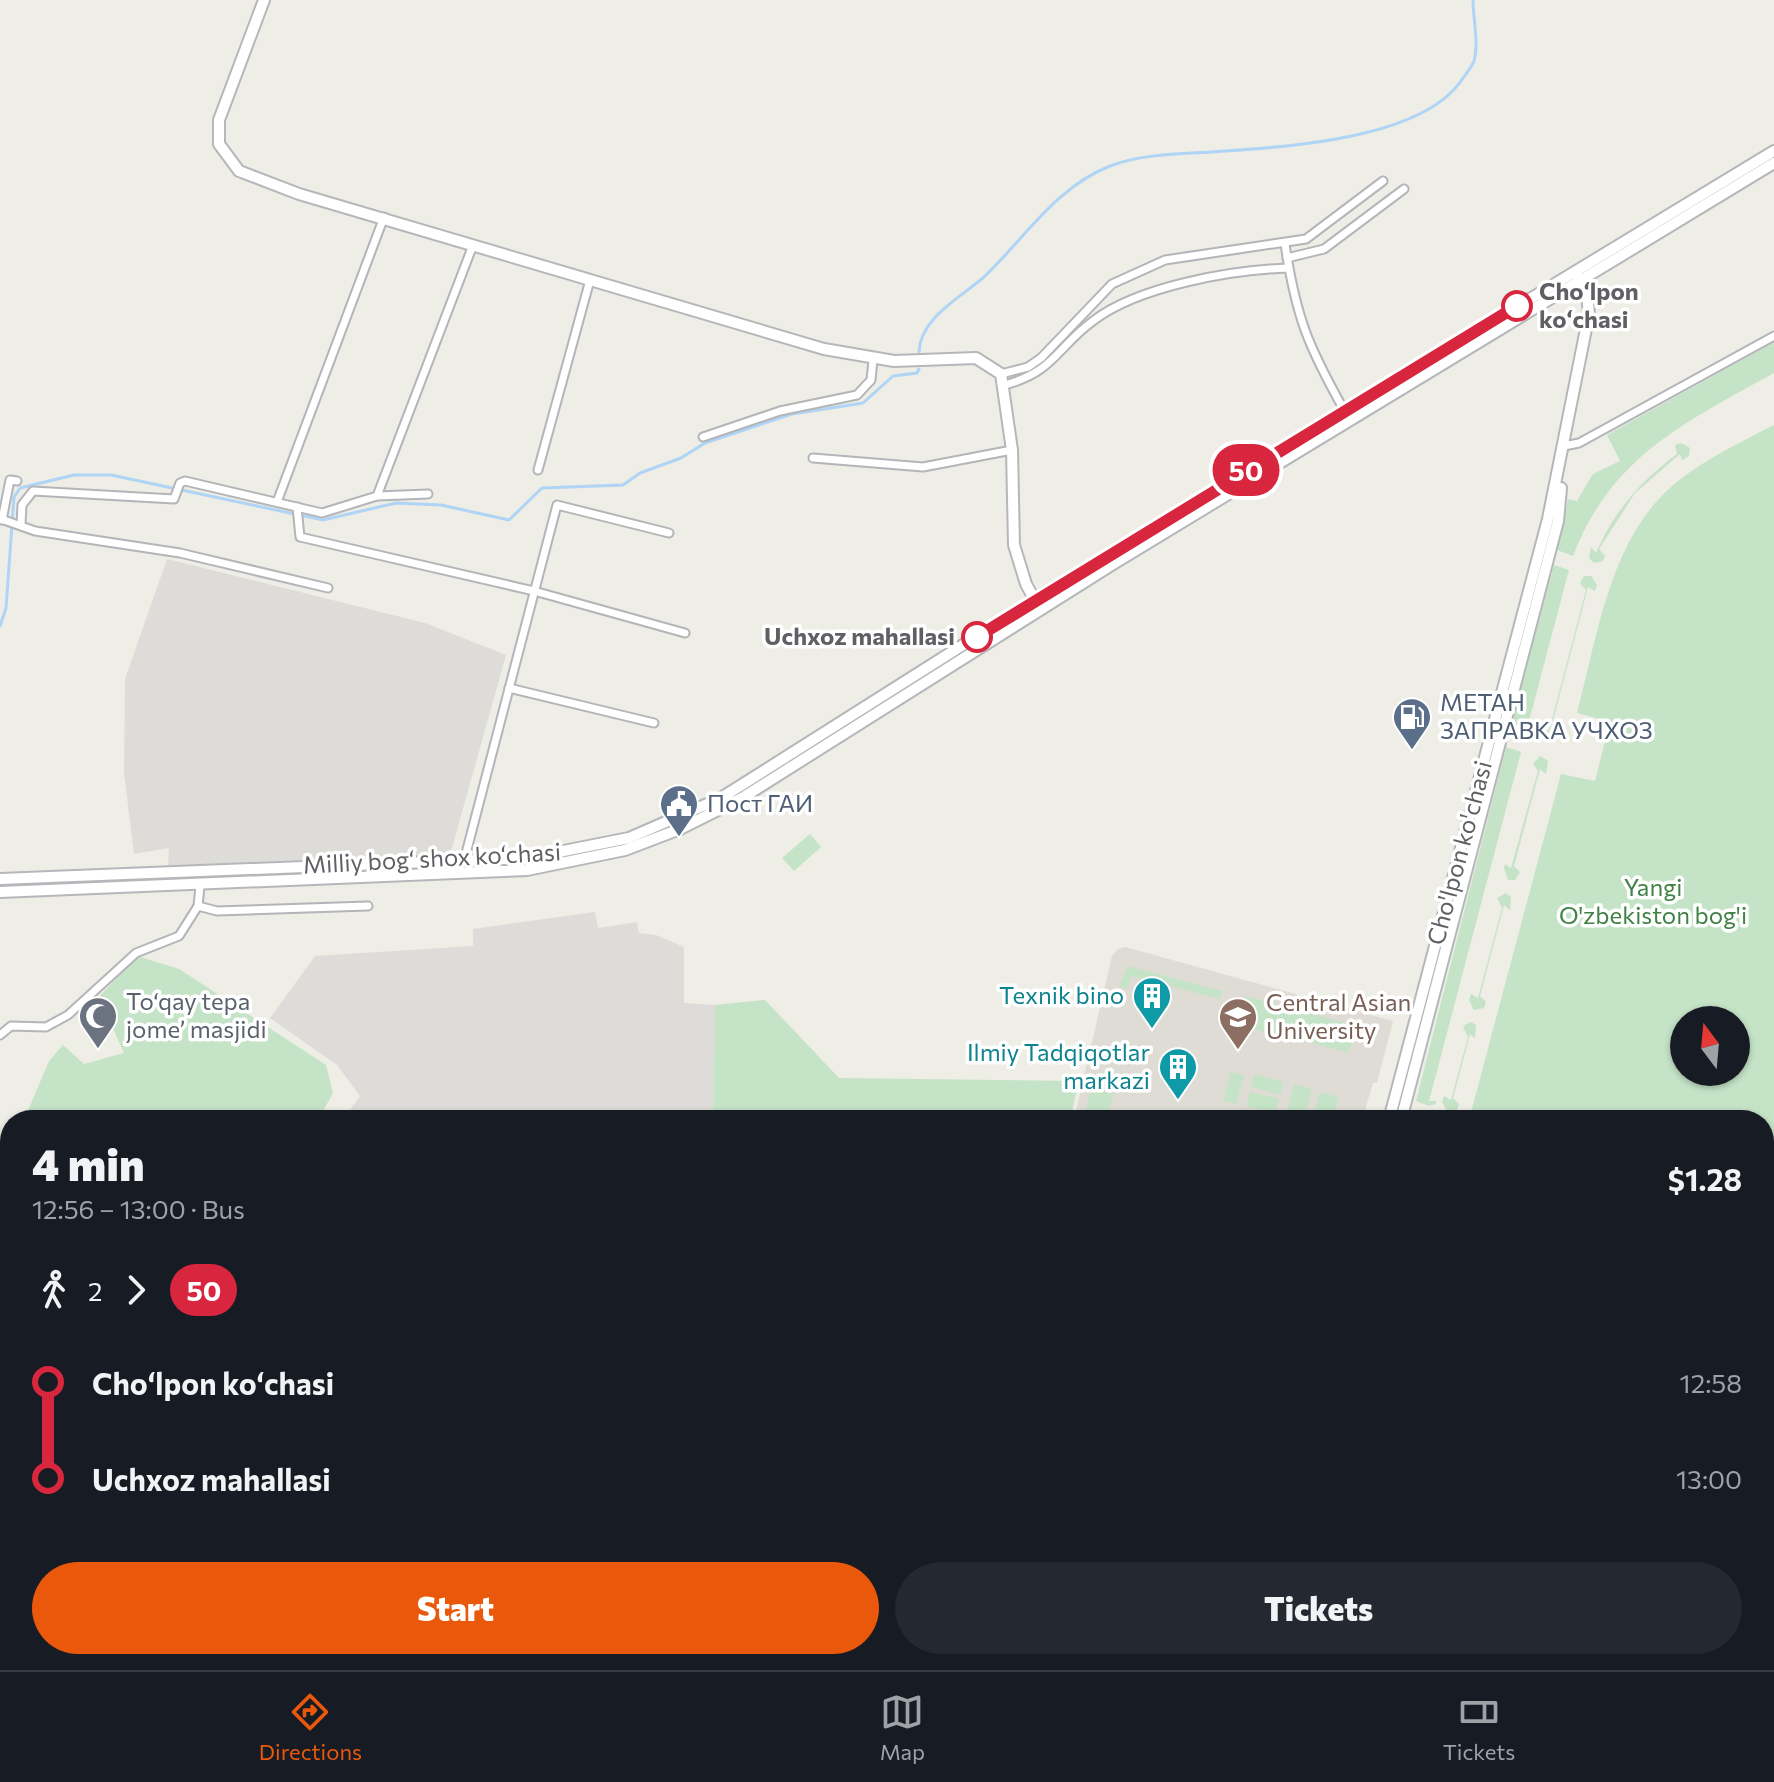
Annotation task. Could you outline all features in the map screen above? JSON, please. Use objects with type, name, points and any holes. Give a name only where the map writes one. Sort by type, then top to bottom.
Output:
[{"type":"main road","points":[[264,0],[219,120],[217,134],[223,155],[239,171],[299,194],[824,349],[873,360],[976,358],[1001,374],[1012,450],[1014,545],[1037,604]]},
{"type":"main road","name":"Milliy bog‘ shox ko‘chasi","points":[[0,879],[464,861],[578,850],[629,838],[694,812],[1576,277],[1774,151]]},
{"type":"main road","name":"Milliy bog‘ shox ko‘chasi","points":[[1250,474],[1344,410],[1774,163]]},
{"type":"main road","name":"Cho'lpon ko'chasi","points":[[1392,1110],[1564,446],[1589,320],[1588,301],[1576,277]]},
{"type":"main road","name":"Cho'lpon ko'chasi","points":[[1404,1110],[1558,521],[1564,446]]},
{"type":"main road","name":"Milliy bog‘ shox ko‘chasi","points":[[0,892],[527,870],[580,862],[661,837],[716,812],[767,783],[1037,604]]},
{"type":"main road","points":[[330,866],[331,880]]},
{"type":"street","points":[[1001,374],[1028,367],[1041,358],[1112,284],[1165,260],[1306,239],[1383,181]]},
{"type":"street","points":[[1287,258],[1324,249],[1404,189]]},
{"type":"street","points":[[277,502],[384,217]]},
{"type":"street","points":[[1285,244],[1296,309],[1308,346],[1344,410]]},
{"type":"street","points":[[377,496],[473,245]]},
{"type":"street","points":[[1005,385],[1032,378],[1092,321],[1116,307],[1184,284],[1288,268]]},
{"type":"street","points":[[538,470],[590,280]]},
{"type":"street","points":[[1564,446],[1579,443],[1774,336]]},
{"type":"street","points":[[703,437],[780,411],[857,395],[871,380],[873,360]]},
{"type":"street","points":[[813,458],[923,467],[1012,450]]},
{"type":"street","points":[[17,481],[10,480],[2,520],[35,531],[180,553],[328,588]]},
{"type":"street","points":[[21,524],[22,505],[33,491],[174,499],[180,483],[185,481],[277,502],[298,512],[322,513],[377,496],[428,494]]},
{"type":"street","points":[[464,861],[557,505],[669,533]]},
{"type":"street","points":[[298,512],[300,537],[534,591],[685,633]]},
{"type":"street","points":[[509,688],[654,723]]},
{"type":"street","points":[[0,1025],[46,1027],[68,1015],[136,953],[179,936],[198,906],[200,886]]},
{"type":"street","points":[[198,906],[217,911],[368,906]]},
{"type":"street","points":[[0,1035],[11,1026]]},
{"type":"shaded area","points":[[167,559],[425,623],[506,655],[450,855],[168,866],[169,848],[134,854],[124,773],[125,679]]},
{"type":"shaded area","points":[[595,912],[598,928],[637,922],[639,933],[656,935],[684,947],[684,1003],[715,1005],[713,1110],[350,1110],[360,1096],[337,1065],[270,1018],[315,956],[473,946],[473,929]]},
{"type":"shaded area","name":"Central Asian University","points":[[1125,947],[1393,1021],[1377,1083],[1373,1083],[1365,1110],[1076,1110],[1112,956]]},
{"type":"green space","points":[[1774,342],[1774,373],[1711,408],[1655,445],[1608,492],[1589,521],[1573,556],[1557,550],[1568,499],[1577,501],[1593,474],[1620,461],[1607,435]]},
{"type":"green space","name":"Yangi O'zbekiston bog'i","points":[[1774,425],[1774,1110],[1472,1110],[1561,774],[1595,781],[1610,722],[1577,713],[1610,588],[1636,529],[1655,503],[1689,473]]},
{"type":"green space","points":[[1681,443],[1690,448],[1689,456],[1682,460],[1680,454],[1635,493],[1599,549],[1605,556],[1603,561],[1594,563],[1589,558],[1591,547],[1596,553],[1620,510],[1640,486],[1677,454],[1675,445]]},
{"type":"green space","points":[[1554,565],[1569,570],[1525,736],[1509,729]]},
{"type":"green space","points":[[1584,576],[1591,576],[1597,585],[1595,591],[1588,587],[1551,728],[1557,734],[1552,742],[1545,742],[1540,733],[1542,727],[1549,731],[1586,590],[1580,583]]},
{"type":"green space","points":[[1506,747],[1521,752],[1429,1101],[1436,1101],[1436,1104],[1429,1106],[1416,1101]]},
{"type":"green space","points":[[1540,756],[1548,761],[1546,774],[1540,769],[1514,866],[1520,872],[1515,880],[1508,880],[1505,864],[1511,868],[1538,771],[1533,764]]},
{"type":"green space","points":[[810,834],[821,847],[794,871],[782,858]]},
{"type":"green space","points":[[1506,893],[1511,897],[1510,910],[1504,905],[1480,996],[1486,1002],[1484,1008],[1474,1010],[1469,1000],[1471,994],[1478,998],[1502,908],[1497,898]]},
{"type":"green space","points":[[137,956],[179,969],[326,1065],[333,1093],[324,1110],[28,1110],[49,1061],[63,1045],[84,1064],[124,1053],[99,997]]},
{"type":"green space","points":[[1128,966],[1222,991],[1220,999],[1131,976],[1127,989],[1119,987]]},
{"type":"green space","points":[[1245,996],[1356,1026],[1350,1050],[1346,1052],[1294,1038],[1292,1041],[1238,1024]]},
{"type":"green space","points":[[765,1000],[839,1078],[1079,1081],[1072,1110],[713,1110],[715,1005]]},
{"type":"green space","points":[[1471,1022],[1476,1025],[1475,1038],[1470,1034],[1453,1098],[1459,1104],[1457,1110],[1446,1110],[1442,1102],[1444,1096],[1451,1100],[1468,1037],[1463,1026]]},
{"type":"green space","points":[[1231,1072],[1244,1075],[1236,1104],[1223,1101]]},
{"type":"green space","points":[[1254,1074],[1283,1082],[1280,1095],[1251,1087]]},
{"type":"green space","points":[[1294,1084],[1312,1089],[1307,1110],[1287,1110]]},
{"type":"green space","points":[[1091,1088],[1113,1094],[1109,1110],[1086,1110]]},
{"type":"green space","points":[[1250,1092],[1279,1099],[1276,1110],[1246,1106]]},
{"type":"green space","points":[[1320,1092],[1338,1097],[1335,1110],[1315,1110]]},
{"type":"waterway","points":[[919,352],[921,340],[934,319],[984,277],[1057,200],[1091,175],[1122,162],[1147,157],[1274,147],[1346,137],[1382,129],[1414,117],[1441,101],[1461,81],[1474,61],[1473,0]]},
{"type":"waterway","points":[[0,626],[6,608],[14,497],[20,488],[74,475],[111,475],[323,520],[396,503],[441,505],[509,520],[542,488],[623,485],[640,473],[681,458],[705,443],[792,414],[863,403],[893,376],[917,373],[919,369]]},
{"type":"bus line","name":"50","points":[[977,637],[1114,550],[1517,306]]},
{"type":"place","name":"Choʻlpon koʻchasi","points":[[1517,306]]},
{"type":"place","name":"Uchxoz mahallasi","points":[[977,637]]},
{"type":"place","name":"МЕТАН ЗАПРАВКА УЧХОЗ","points":[[1412,751]]},
{"type":"place","name":"Пост ГАИ","points":[[679,838]]},
{"type":"place","name":"Texnik bino","points":[[1152,1030]]},
{"type":"place","name":"To‘qay tepa jome’ masjidi","points":[[98,1050]]},
{"type":"place","name":"Central Asian University","points":[[1238,1051]]},
{"type":"place","name":"Ilmiy Tadqiqotlar markazi","points":[[1178,1101]]}]
